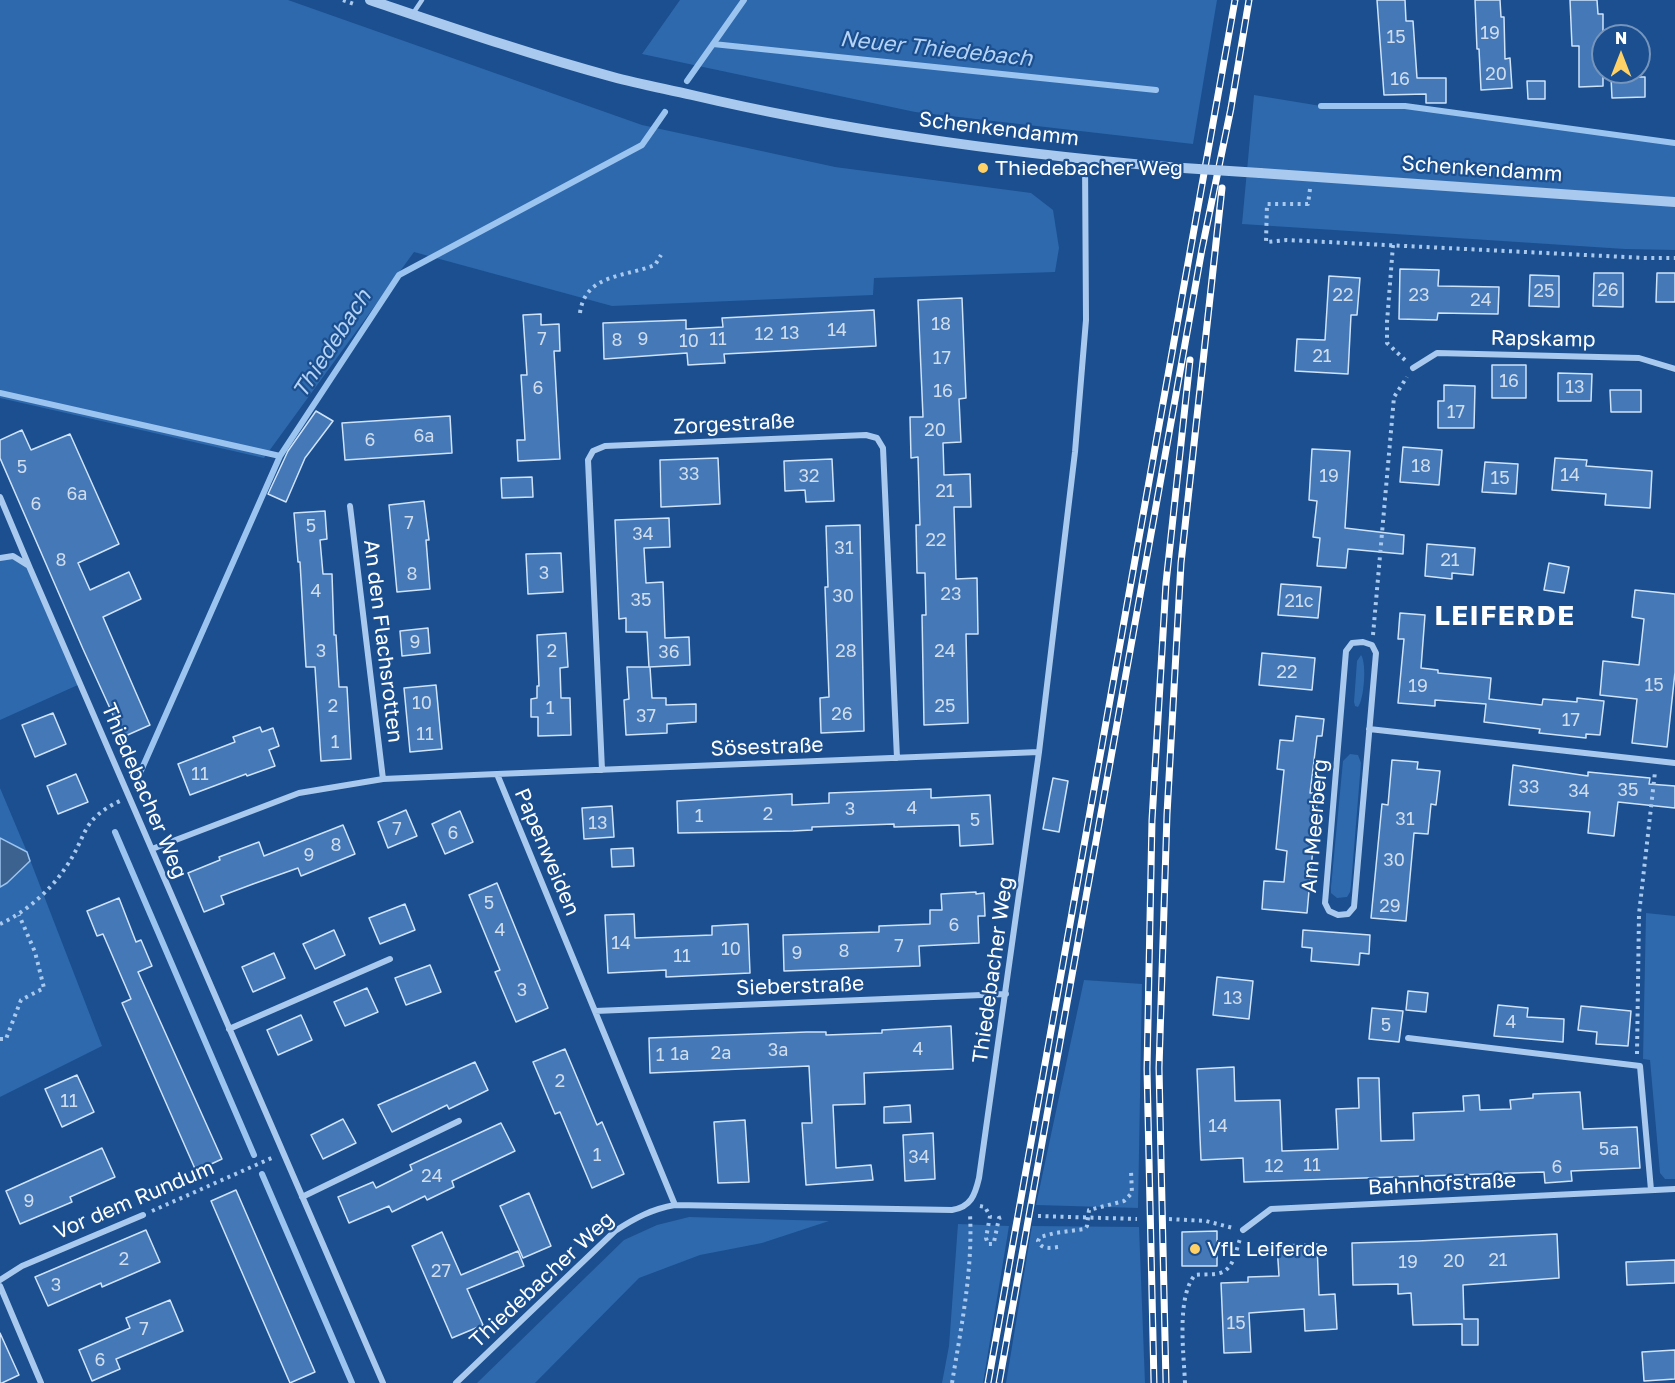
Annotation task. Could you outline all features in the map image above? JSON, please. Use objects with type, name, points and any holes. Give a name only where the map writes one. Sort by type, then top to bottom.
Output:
[{"type":"street","name":"Schenkendamm","points":[[370,0],[613,77],[747,108],[892,135],[1085,160],[1675,202]]},
{"type":"street","name":"Thiedebacher Weg","points":[[456,1383],[615,1231],[636,1217],[656,1209],[675,1205],[952,1210],[966,1206],[974,1196],[979,1179],[1039,752],[1083,365],[1086,320],[1085,160]]},
{"type":"street","name":"Rapskamp","points":[[1413,368],[1437,353],[1639,358],[1675,369]]},
{"type":"street","name":"Zorgestraße","points":[[602,770],[588,460],[592,451],[605,446],[866,435],[877,438],[883,448],[897,758]]},
{"type":"street","name":"Thiedebacher Weg","points":[[0,496],[383,1383]]},
{"type":"street","name":"An den Flachsrotten","points":[[350,506],[383,779]]},
{"type":"street","points":[[0,558],[13,556],[29,566]]},
{"type":"street","name":"Am Meerberg","points":[[1364,642],[1372,645],[1376,653],[1369,729],[1354,907],[1348,914],[1338,915],[1329,911],[1325,903],[1346,651],[1352,643],[1364,642]]},
{"type":"street","points":[[1369,729],[1675,763]]},
{"type":"street","name":"Sösestraße","points":[[497,774],[1039,752]]},
{"type":"street","name":"Papenweiden","points":[[152,849],[299,793],[383,779],[497,774],[675,1205]]},
{"type":"street","points":[[229,1029],[390,959]]},
{"type":"street","name":"Sieberstraße","points":[[595,1011],[1006,994]]},
{"type":"street","points":[[1408,1038],[1640,1066],[1651,1190]]},
{"type":"street","points":[[302,1197],[459,1121]]},
{"type":"street","name":"Bahnhofstraße","points":[[1243,1230],[1271,1209],[1675,1190]]},
{"type":"street","name":"Vor dem Rundum","points":[[0,1280],[22,1266],[143,1215]]},
{"type":"street","points":[[0,1286],[41,1383]]},
{"type":"lane","points":[[412,15],[423,0]]},
{"type":"path","points":[[1308,204],[1267,204],[1266,242],[1287,240],[1675,258]]},
{"type":"path","points":[[1372,645],[1394,397],[1413,368],[1387,343],[1393,245]]},
{"type":"path","points":[[580,313],[587,291],[596,284],[655,266],[661,255]]},
{"type":"path","points":[[1640,1066],[1637,1058],[1639,914],[1657,761]]},
{"type":"path","points":[[0,924],[19,915],[54,883],[65,868],[93,817],[102,809],[129,797]]},
{"type":"path","points":[[0,1039],[6,1039],[21,1000],[44,988],[35,952],[19,915]]},
{"type":"path","name":"Vor dem Rundum","points":[[143,1215],[283,1153]]},
{"type":"path","points":[[1058,1247],[1045,1248],[1038,1241],[1040,1237],[1055,1233],[1085,1229],[1089,1210],[1124,1201],[1132,1193],[1131,1171]]},
{"type":"path","points":[[952,1383],[964,1308],[971,1229],[970,1202],[989,1211],[990,1220],[986,1238],[988,1244],[993,1244],[999,1218],[1005,1216]]},
{"type":"path","points":[[1038,1216],[1137,1219]]},
{"type":"path","points":[[1169,1220],[1206,1221],[1243,1230],[1232,1263],[1227,1269],[1221,1273],[1195,1275],[1189,1282],[1183,1331],[1185,1383]]},
{"type":"shaded area","points":[[0,0],[288,0],[642,125],[835,167],[1031,193],[1053,210],[1059,248],[1055,272],[874,278],[873,295],[612,306],[414,252],[264,458],[0,398]]},
{"type":"shaded area","points":[[680,0],[1217,0],[1193,144],[915,112],[642,54]]},
{"type":"shaded area","points":[[1254,95],[1321,106],[1405,106],[1675,141],[1675,250],[1625,249],[1242,224]]},
{"type":"shaded area","points":[[13,556],[29,566],[80,684],[0,720],[0,558]]},
{"type":"shaded area","points":[[1361,655],[1364,681],[1358,707],[1354,702],[1357,661]]},
{"type":"shaded area","points":[[1350,754],[1358,755],[1361,763],[1351,885],[1347,897],[1337,898],[1331,893],[1331,887],[1343,761]]},
{"type":"shaded area","points":[[0,788],[27,852],[0,837]]},
{"type":"shaded area","points":[[0,838],[27,852],[30,861],[0,887]]},
{"type":"shaded area","points":[[27,852],[102,1046],[0,1097],[0,886]]},
{"type":"shaded area","points":[[1646,913],[1675,916],[1675,1179],[1665,1179],[1660,1173],[1650,1060],[1643,1059]]},
{"type":"shaded area","points":[[1084,980],[1142,984],[1138,1208],[1036,1205]]},
{"type":"shaded area","points":[[689,1217],[829,1221],[762,1243],[700,1255],[639,1278],[535,1383],[477,1383],[624,1240],[657,1225]]},
{"type":"shaded area","points":[[958,1224],[1009,1226],[983,1383],[942,1383],[949,1346]]},
{"type":"shaded area","points":[[1032,1226],[1139,1227],[1145,1383],[1006,1383]]},
{"type":"building","points":[[1377,0],[1405,0],[1406,21],[1413,21],[1417,78],[1446,78],[1446,103],[1426,103],[1426,94],[1384,95]]},
{"type":"building","points":[[1475,0],[1500,0],[1501,17],[1504,17],[1505,59],[1510,58],[1512,88],[1481,90]]},
{"type":"building","points":[[1570,0],[1597,0],[1598,14],[1603,14],[1603,24],[1591,24],[1591,84],[1603,84],[1603,86],[1579,87],[1579,46],[1572,46]]},
{"type":"building","points":[[1527,81],[1545,81],[1545,99],[1528,99]]},
{"type":"building","points":[[1611,84],[1645,84],[1645,97],[1612,98]]},
{"type":"building","points":[[1400,269],[1439,270],[1438,286],[1499,287],[1498,314],[1438,313],[1437,320],[1399,319]]},
{"type":"building","points":[[1594,273],[1623,273],[1623,307],[1593,306]]},
{"type":"building","points":[[1657,273],[1675,273],[1675,302],[1656,302]]},
{"type":"building","points":[[1530,275],[1559,276],[1559,307],[1529,306]]},
{"type":"building","points":[[1329,276],[1360,278],[1357,315],[1351,315],[1348,374],[1295,371],[1297,339],[1325,340]]},
{"type":"building","points":[[962,298],[966,398],[959,399],[961,442],[943,443],[944,475],[970,474],[971,507],[954,507],[956,579],[977,578],[978,634],[966,634],[968,723],[924,725],[922,615],[926,615],[925,573],[917,573],[916,525],[920,525],[918,457],[911,458],[910,417],[923,417],[918,300]]},
{"type":"building","points":[[874,310],[876,346],[724,354],[725,363],[688,365],[687,353],[604,359],[603,323],[686,320],[686,329],[723,327],[722,318]]},
{"type":"building","points":[[541,314],[541,325],[559,324],[560,351],[554,351],[560,459],[518,461],[517,440],[525,440],[521,375],[527,375],[523,315]]},
{"type":"building","points":[[1492,365],[1526,365],[1526,398],[1492,398]]},
{"type":"building","points":[[1558,373],[1592,374],[1591,401],[1558,401]]},
{"type":"building","points":[[1444,385],[1475,386],[1474,428],[1438,428],[1438,401],[1444,401]]},
{"type":"building","points":[[1610,390],[1641,390],[1641,412],[1611,412]]},
{"type":"building","points":[[316,411],[333,421],[305,458],[286,502],[268,494],[288,451]]},
{"type":"building","points":[[450,416],[452,453],[345,460],[342,423]]},
{"type":"building","points":[[22,430],[31,450],[70,434],[119,544],[78,563],[90,590],[129,572],[141,599],[103,617],[150,725],[123,737],[0,458],[0,440]]},
{"type":"building","points":[[1403,447],[1442,450],[1439,485],[1400,482]]},
{"type":"building","points":[[1312,449],[1350,451],[1345,528],[1404,535],[1403,554],[1348,549],[1346,568],[1317,566],[1320,538],[1313,537],[1317,501],[1309,500]]},
{"type":"building","points":[[718,458],[720,504],[661,507],[660,460]]},
{"type":"building","points":[[1555,458],[1587,460],[1586,466],[1652,471],[1650,508],[1605,505],[1606,494],[1552,490]]},
{"type":"building","points":[[832,459],[834,501],[806,502],[805,490],[785,491],[784,461]]},
{"type":"building","points":[[1485,462],[1518,464],[1516,494],[1482,492]]},
{"type":"building","points":[[532,477],[533,497],[502,498],[501,478]]},
{"type":"building","points":[[424,501],[429,540],[426,540],[430,589],[397,592],[389,505]]},
{"type":"building","points":[[325,511],[327,539],[320,540],[323,574],[332,574],[339,687],[347,687],[351,759],[321,761],[315,667],[306,667],[300,562],[298,562],[294,513]]},
{"type":"building","points":[[669,518],[670,547],[644,548],[646,583],[663,582],[665,638],[689,637],[690,665],[649,667],[647,632],[626,632],[626,618],[619,619],[615,520]]},
{"type":"building","points":[[860,525],[864,731],[821,733],[820,698],[829,697],[825,587],[828,587],[826,526]]},
{"type":"building","points":[[1427,544],[1475,548],[1473,575],[1452,573],[1452,579],[1425,576]]},
{"type":"building","points":[[561,553],[563,592],[528,594],[526,554]]},
{"type":"building","points":[[1549,563],[1569,567],[1564,593],[1544,590]]},
{"type":"building","points":[[1281,584],[1321,587],[1318,618],[1278,615]]},
{"type":"building","points":[[1635,590],[1675,594],[1675,672],[1667,747],[1632,743],[1637,699],[1600,695],[1603,661],[1639,665],[1644,619],[1632,617]]},
{"type":"building","points":[[1400,613],[1425,615],[1421,668],[1438,670],[1438,673],[1491,678],[1489,699],[1542,705],[1543,699],[1577,702],[1577,698],[1604,701],[1600,735],[1586,734],[1586,738],[1539,733],[1540,729],[1484,722],[1486,704],[1435,700],[1435,706],[1398,703],[1404,639],[1398,639]]},
{"type":"building","points":[[428,628],[430,653],[402,656],[400,631]]},
{"type":"building","points":[[566,633],[568,667],[560,668],[561,698],[570,698],[571,735],[538,736],[538,717],[531,717],[531,699],[537,698],[537,686],[539,686],[537,635]]},
{"type":"building","points":[[1262,653],[1315,658],[1312,690],[1259,685]]},
{"type":"building","points":[[627,667],[650,667],[652,698],[666,698],[666,705],[696,704],[696,722],[667,724],[667,733],[626,735],[624,700],[629,699]]},
{"type":"building","points":[[436,685],[442,749],[410,752],[404,688]]},
{"type":"building","points":[[53,713],[66,744],[35,757],[22,725]]},
{"type":"building","points":[[1296,716],[1324,719],[1322,736],[1317,736],[1310,793],[1318,793],[1307,913],[1262,909],[1264,881],[1284,882],[1287,851],[1276,849],[1284,770],[1277,769],[1280,740],[1293,741]]},
{"type":"building","points":[[260,727],[262,732],[273,728],[279,746],[269,750],[275,766],[190,795],[178,764],[235,742],[233,737]]},
{"type":"building","points":[[1392,760],[1418,762],[1417,769],[1440,771],[1436,805],[1431,804],[1428,834],[1414,833],[1406,921],[1371,918],[1382,804],[1388,805]]},
{"type":"building","points":[[1513,765],[1588,776],[1588,772],[1650,778],[1649,784],[1675,786],[1675,808],[1618,802],[1614,836],[1588,833],[1590,812],[1509,805]]},
{"type":"building","points":[[76,774],[88,802],[58,814],[47,786]]},
{"type":"building","points":[[1053,778],[1068,781],[1059,832],[1043,829]]},
{"type":"building","points":[[931,789],[931,798],[990,795],[993,844],[960,846],[959,825],[894,827],[894,824],[812,827],[812,830],[793,831],[678,833],[677,801],[792,794],[792,805],[829,803],[829,793]]},
{"type":"building","points":[[612,806],[614,837],[584,839],[582,808]]},
{"type":"building","points":[[406,810],[417,836],[388,848],[378,822]]},
{"type":"building","points":[[460,811],[473,842],[445,854],[432,824]]},
{"type":"building","points":[[343,825],[355,854],[301,876],[298,868],[221,896],[224,904],[204,912],[188,873],[220,860],[219,857],[259,842],[264,856]]},
{"type":"building","points":[[633,848],[634,866],[612,867],[611,849]]},
{"type":"building","points":[[497,883],[548,1008],[516,1022],[495,972],[500,970],[469,895]]},
{"type":"building","points":[[976,892],[976,894],[984,893],[985,916],[978,916],[979,943],[919,946],[920,966],[784,971],[783,935],[879,932],[879,926],[930,924],[930,910],[942,910],[941,894]]},
{"type":"building","points":[[119,898],[136,942],[141,940],[152,966],[138,972],[222,1159],[196,1171],[122,1003],[131,999],[103,934],[97,936],[87,911]]},
{"type":"building","points":[[405,904],[415,930],[380,944],[369,918]]},
{"type":"building","points":[[634,914],[635,938],[712,935],[712,926],[748,924],[750,973],[666,977],[666,970],[608,973],[605,915]]},
{"type":"building","points":[[334,930],[345,955],[315,969],[303,944]]},
{"type":"building","points":[[1303,930],[1370,935],[1369,954],[1360,953],[1359,965],[1311,961],[1312,948],[1302,947]]},
{"type":"building","points":[[274,953],[285,978],[253,992],[242,967]]},
{"type":"building","points":[[430,965],[441,992],[406,1005],[395,978]]},
{"type":"building","points":[[1217,977],[1253,981],[1249,1019],[1213,1015]]},
{"type":"building","points":[[367,988],[378,1012],[345,1026],[334,1002]]},
{"type":"building","points":[[1408,991],[1428,993],[1426,1012],[1406,1010]]},
{"type":"building","points":[[1498,1005],[1528,1008],[1527,1017],[1564,1019],[1563,1042],[1494,1036]]},
{"type":"building","points":[[1581,1006],[1631,1011],[1628,1046],[1596,1044],[1597,1032],[1578,1030]]},
{"type":"building","points":[[1372,1008],[1403,1011],[1399,1042],[1369,1039]]},
{"type":"building","points":[[301,1015],[312,1040],[278,1055],[267,1030]]},
{"type":"building","points":[[951,1026],[953,1069],[864,1073],[865,1104],[833,1105],[836,1168],[871,1165],[873,1180],[806,1185],[802,1123],[812,1123],[809,1066],[650,1073],[649,1038],[807,1032],[826,1032],[826,1035],[882,1033],[882,1030]]},
{"type":"building","points":[[565,1049],[597,1125],[602,1122],[624,1174],[592,1188],[560,1112],[555,1114],[533,1062]]},
{"type":"building","points":[[475,1062],[488,1090],[449,1109],[447,1105],[392,1132],[378,1105]]},
{"type":"building","points":[[1234,1067],[1235,1101],[1280,1100],[1282,1151],[1338,1149],[1336,1109],[1359,1108],[1358,1078],[1379,1078],[1381,1141],[1414,1140],[1413,1113],[1464,1111],[1463,1096],[1479,1095],[1480,1110],[1511,1109],[1510,1100],[1533,1098],[1533,1094],[1580,1092],[1583,1129],[1637,1127],[1640,1168],[1571,1171],[1572,1181],[1545,1183],[1544,1172],[1244,1182],[1243,1158],[1201,1160],[1197,1069]]},
{"type":"building","points":[[77,1075],[94,1112],[62,1127],[45,1089]]},
{"type":"building","points":[[910,1105],[911,1122],[884,1123],[884,1107]]},
{"type":"building","points":[[343,1119],[356,1143],[323,1159],[311,1135]]},
{"type":"building","points":[[745,1120],[749,1182],[718,1183],[714,1122]]},
{"type":"building","points":[[501,1123],[515,1151],[452,1181],[454,1187],[427,1200],[425,1196],[392,1212],[389,1206],[349,1223],[338,1197],[373,1182],[376,1188],[412,1170],[410,1165]]},
{"type":"building","points":[[933,1133],[935,1179],[905,1181],[903,1135]]},
{"type":"building","points":[[102,1148],[115,1177],[70,1197],[72,1202],[20,1224],[6,1191]]},
{"type":"building","points":[[236,1190],[315,1372],[290,1383],[211,1201]]},
{"type":"building","points":[[529,1193],[551,1246],[523,1258],[500,1206]]},
{"type":"building","points":[[146,1230],[160,1262],[102,1287],[101,1283],[48,1306],[35,1277]]},
{"type":"building","points":[[1217,1231],[1217,1266],[1182,1266],[1182,1232]]},
{"type":"building","points":[[442,1232],[461,1275],[518,1251],[524,1266],[467,1289],[483,1325],[452,1338],[412,1246]]},
{"type":"building","points":[[1557,1234],[1559,1278],[1463,1285],[1464,1319],[1478,1319],[1478,1345],[1462,1345],[1462,1324],[1413,1325],[1411,1293],[1398,1294],[1398,1284],[1353,1285],[1352,1243]]},
{"type":"building","points":[[1317,1244],[1319,1295],[1335,1294],[1337,1329],[1305,1331],[1304,1309],[1249,1313],[1251,1352],[1224,1353],[1221,1283],[1248,1282],[1248,1277],[1279,1276],[1277,1245]]},
{"type":"building","points":[[1675,1260],[1675,1283],[1627,1285],[1626,1262]]},
{"type":"building","points":[[170,1300],[183,1331],[116,1359],[120,1369],[92,1381],[79,1350],[130,1328],[126,1318]]},
{"type":"building","points":[[0,1333],[19,1375],[2,1383],[0,1383]]},
{"type":"building","points":[[1675,1350],[1675,1379],[1644,1381],[1642,1352]]},
{"type":"waterway","name":"Thiedebach","points":[[687,81],[744,0]]},
{"type":"waterway","name":"Neuer Thiedebach","points":[[713,44],[1156,90]]},
{"type":"waterway","points":[[1321,106],[1405,106],[1675,143]]},
{"type":"waterway","name":"Thiedebach","points":[[0,393],[280,456],[399,275],[642,145],[665,112]]},
{"type":"waterway","points":[[140,773],[280,456]]},
{"type":"waterway","points":[[115,832],[254,1155]]},
{"type":"waterway","points":[[262,1174],[352,1383]]},
{"type":"railway","points":[[988,1383],[1235,0]]},
{"type":"railway","points":[[999,1383],[1202,249],[1231,108],[1249,0]]},
{"type":"railway","points":[[1166,1383],[1159,1068],[1167,814],[1181,563],[1222,188]]},
{"type":"railway","points":[[1154,1383],[1147,1069],[1152,820],[1166,583],[1190,360]]},
{"type":"place","name":"Thiedebacher Weg","points":[[983,168]]},
{"type":"place","name":"VfL Leiferde","points":[[1195,1249]]},
{"type":"district","name":"LEIFERDE","points":[[1505,616]]}]
